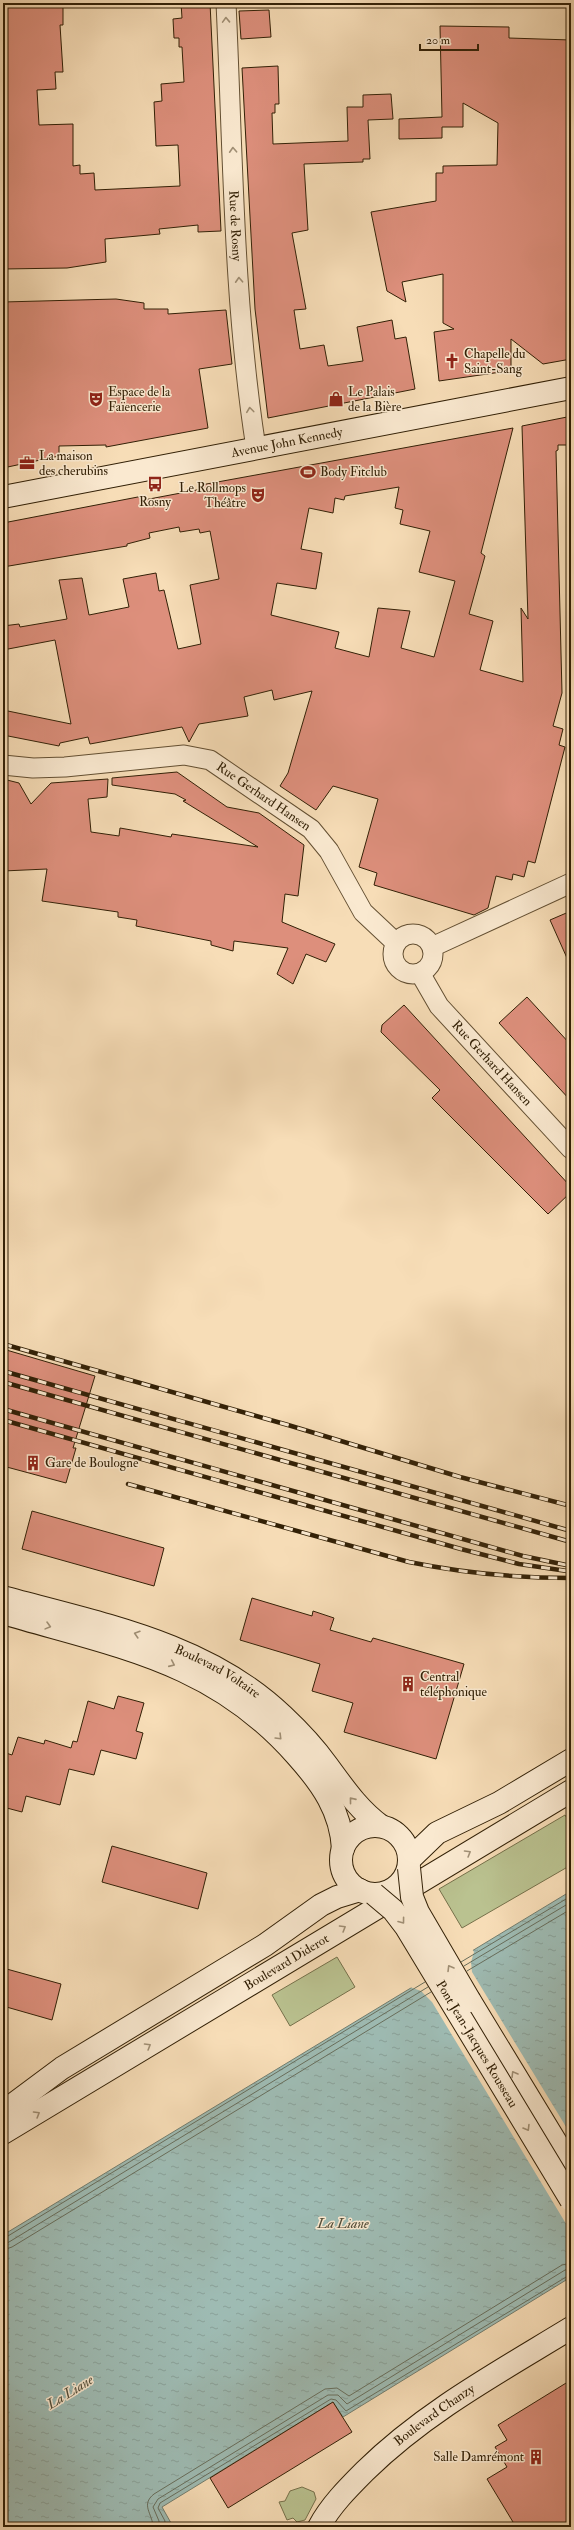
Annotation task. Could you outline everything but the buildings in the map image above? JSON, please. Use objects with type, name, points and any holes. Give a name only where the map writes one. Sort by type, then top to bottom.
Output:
[{"type":"street","name":"Rue de Rosny","points":[[226,3],[241,304],[250,410],[256,448]]},
{"type":"street","name":"Avenue John Kennedy","points":[[3,497],[571,388]]},
{"type":"street","name":"Rue Gerhard Hansen","points":[[3,765],[33,768],[65,767],[184,754],[210,760],[311,828],[329,850],[363,912],[396,944]]},
{"type":"street","points":[[432,947],[571,883]]},
{"type":"street","points":[[415,934],[426,938],[432,947],[433,961],[426,970],[420,974],[405,973],[396,965],[393,954],[396,944],[404,936],[415,934]]},
{"type":"street","name":"Rue Gerhard Hansen","points":[[420,974],[439,1006],[571,1148]]},
{"type":"street","name":"Boulevard Voltaire","points":[[3,1596],[153,1639],[188,1653],[226,1673],[258,1695],[285,1718],[316,1751],[358,1807],[388,1829]]},
{"type":"street","name":"Boulevard Voltaire","points":[[3,1614],[150,1655],[193,1674],[229,1695],[280,1738],[318,1782],[338,1815],[342,1855]]},
{"type":"street","points":[[467,1817],[424,1828],[359,1830],[349,1838],[342,1855],[345,1876],[367,1892],[384,1893],[396,1887],[403,1880],[409,1864],[431,1837],[467,1817],[499,1802],[571,1760]]},
{"type":"street","name":"Boulevard Diderot","points":[[3,2134],[571,1791]]},
{"type":"street","points":[[388,1829],[405,1843],[409,1864]]},
{"type":"street","name":"Boulevard Diderot","points":[[302,1918],[327,1888],[342,1855]]},
{"type":"street","name":"Pont Jean-Jacques Rousseau","points":[[409,1864],[412,1897],[418,1912],[571,2168]]},
{"type":"street","name":"Boulevard Diderot","points":[[3,2112],[62,2068],[265,1945],[331,1899],[367,1892]]},
{"type":"street","name":"Pont Jean-Jacques Rousseau","points":[[367,1892],[393,1910],[406,1927],[571,2200]]},
{"type":"street","name":"Boulevard Chanzy","points":[[319,2527],[328,2512],[358,2478],[418,2424],[571,2328]]},
{"type":"green space","points":[[565,1815],[571,1825],[571,1865],[462,1928],[439,1889]]},
{"type":"green space","points":[[337,1957],[355,1987],[290,2026],[272,1995]]},
{"type":"green space","points":[[302,2487],[314,2492],[316,2499],[305,2520],[297,2522],[293,2518],[287,2520],[279,2502],[285,2501],[290,2491]]},
{"type":"water","name":"La Liane","points":[[571,1891],[571,2277],[343,2417],[333,2402],[162,2507],[171,2523],[165,2527],[3,2527],[3,2235]]},
{"type":"pier","points":[[472,1949],[474,1952],[471,1962],[472,1972],[571,2135],[571,2232],[432,2002],[421,1991],[407,1986]]},
{"type":"railway","points":[[3,1344],[288,1425],[460,1477],[571,1506]]},
{"type":"railway","points":[[3,1371],[571,1531]]},
{"type":"railway","points":[[3,1382],[571,1542]]},
{"type":"railway","points":[[3,1409],[523,1556],[571,1566]]},
{"type":"railway","points":[[3,1420],[461,1549],[519,1564],[567,1571]]},
{"type":"railway","points":[[128,1484],[409,1562],[490,1574],[571,1578]]},
{"type":"place","name":"Chapelle du Saint-Sang","points":[[452,361]]},
{"type":"place","name":"Espace de la Faïencerie","points":[[96,399]]},
{"type":"place","name":"Le Palais de la Bière","points":[[336,399]]},
{"type":"place","name":"La maison des cherubins","points":[[27,463]]},
{"type":"place","name":"Body Fitclub","points":[[308,472]]},
{"type":"place","name":"Rosny","points":[[155,484]]},
{"type":"place","name":"Le Rollmops Théâtre","points":[[258,495]]},
{"type":"place","name":"Gare de Boulogne","points":[[33,1463]]},
{"type":"place","name":"Central téléphonique","points":[[408,1684]]},
{"type":"place","name":"Salle Damrémont","points":[[536,2457]]}]
